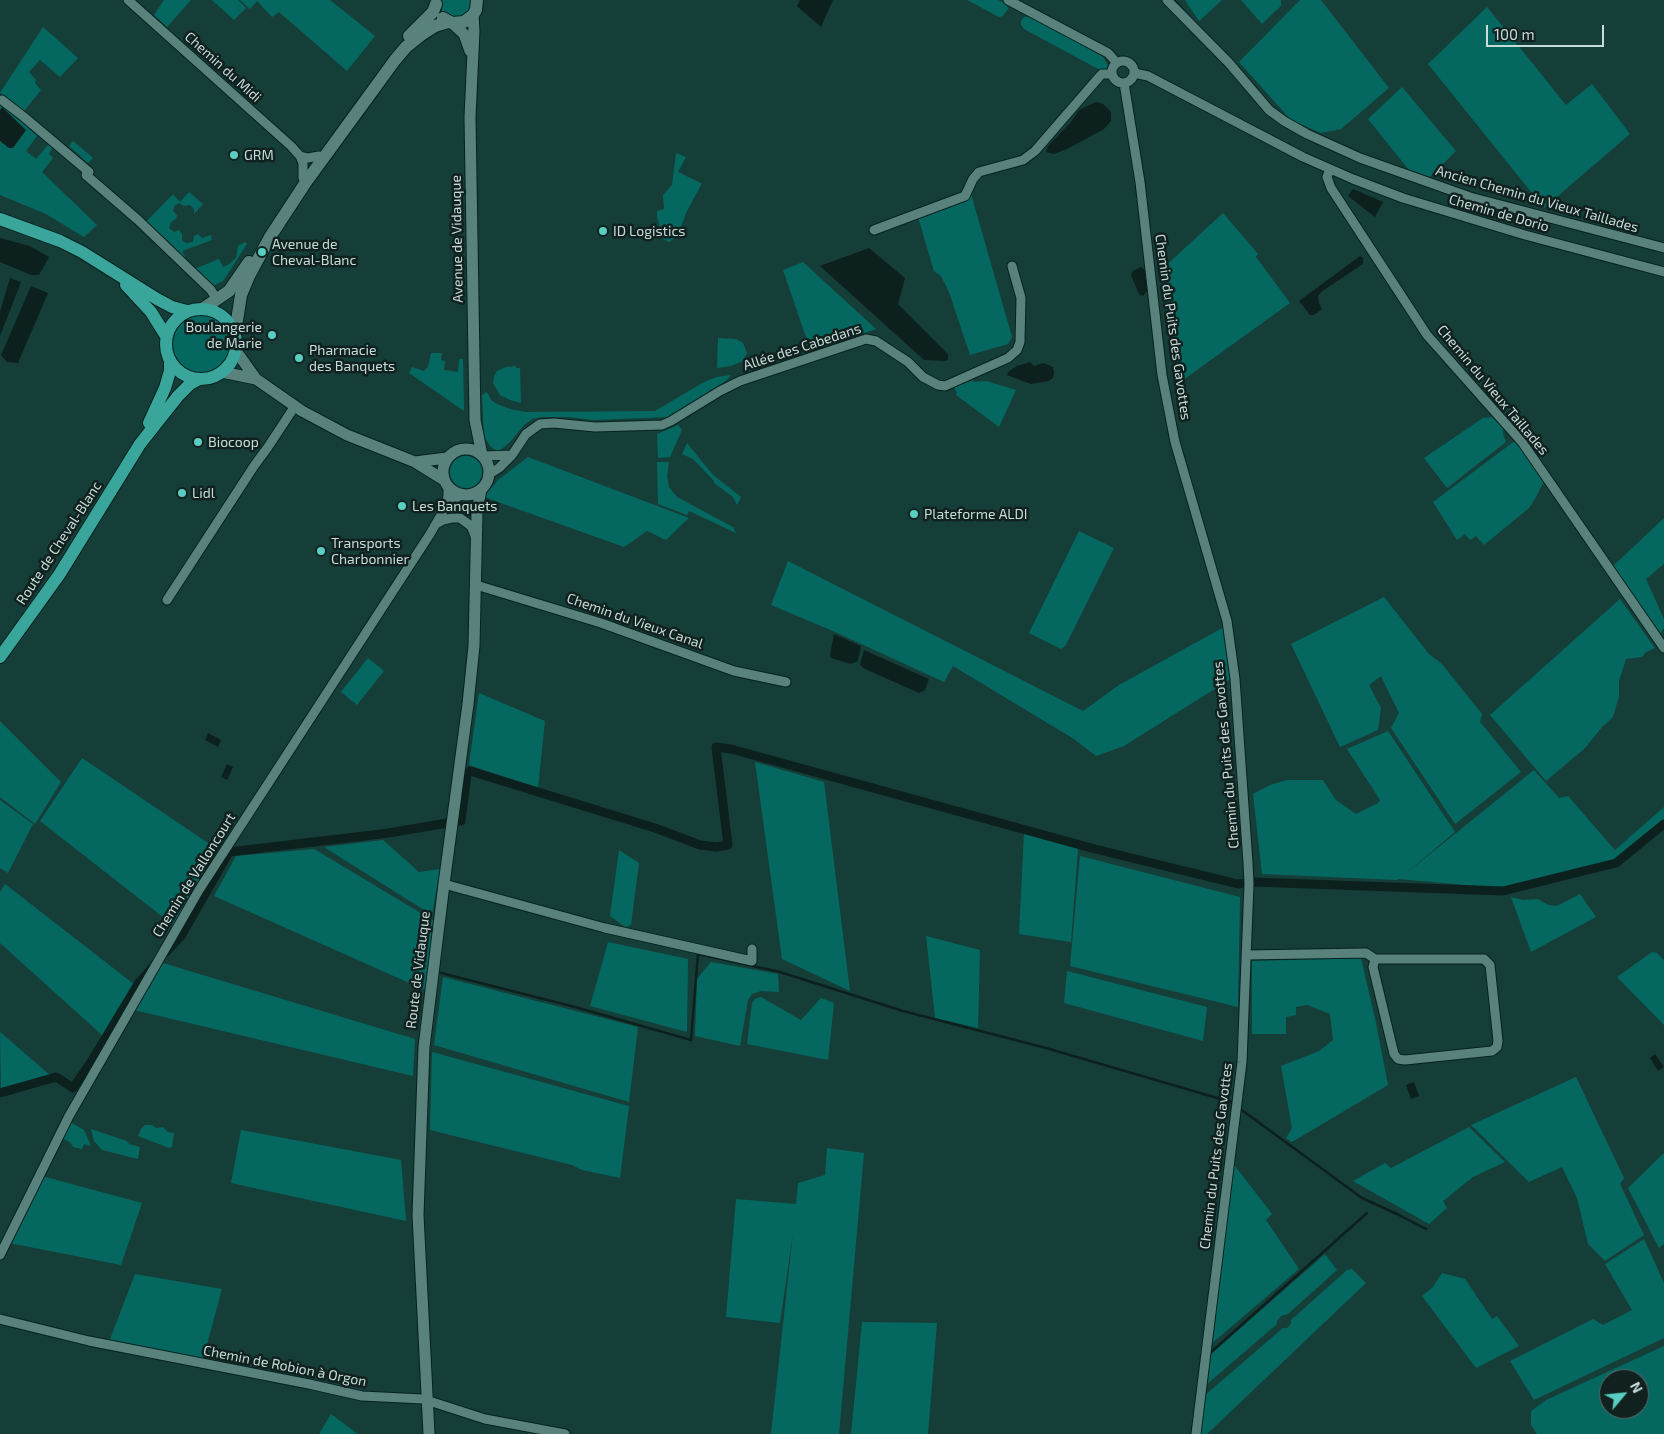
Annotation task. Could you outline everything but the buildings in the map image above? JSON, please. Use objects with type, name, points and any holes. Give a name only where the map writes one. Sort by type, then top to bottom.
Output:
[{"type":"main road","points":[[170,360],[182,373],[199,379],[207,379],[228,367],[236,351],[235,332],[242,295],[252,270],[270,237],[306,182],[400,54],[427,31],[450,22],[464,22],[476,10],[477,0]]},
{"type":"main road","points":[[436,2],[442,17],[450,22]]},
{"type":"main road","points":[[0,219],[60,241],[82,252],[172,307],[187,311],[204,308],[229,291],[303,178],[392,57],[433,12],[436,2]]},
{"type":"main road","points":[[113,272],[151,312],[166,336]]},
{"type":"main road","points":[[204,308],[226,318],[235,332]]},
{"type":"main road","points":[[140,444],[165,388],[170,371],[166,336],[176,319],[187,311]]},
{"type":"main road","points":[[140,444],[178,396],[190,384],[199,379]]},
{"type":"main road","name":"Route de Cheval-Blanc","points":[[0,657],[59,575],[140,444]]},
{"type":"street","name":"Chemin du Midi","points":[[128,0],[300,156]]},
{"type":"street","points":[[1008,0],[1108,54],[1117,62]]},
{"type":"street","name":"Ancien Chemin du Vieux Taillades","points":[[1167,0],[1229,63],[1269,110],[1307,134],[1360,158],[1470,197],[1664,248]]},
{"type":"street","name":"Avenue de Vidauque","points":[[473,15],[470,117],[475,420],[482,456]]},
{"type":"street","name":"Avenue de Vidauque","points":[[450,22],[464,34],[472,57]]},
{"type":"street","points":[[1123,60],[1129,62],[1133,67],[1134,73],[1130,81],[1124,83],[1117,81],[1112,74],[1117,62],[1123,60]]},
{"type":"street","name":"Chemin de Dorio","points":[[1134,73],[1148,76],[1273,142],[1330,169],[1403,198],[1464,218],[1664,272]]},
{"type":"street","points":[[874,230],[965,196],[973,179],[979,172],[1023,160],[1035,150],[1102,74],[1112,74]]},
{"type":"street","name":"Chemin du Puits des Gavottes","points":[[1124,83],[1140,182],[1162,375],[1171,423],[1227,621],[1235,679],[1248,863],[1242,1062],[1196,1434]]},
{"type":"street","points":[[2,100],[89,172],[86,176],[138,220],[211,290],[217,300]]},
{"type":"street","points":[[300,156],[308,158],[319,156]]},
{"type":"street","points":[[300,156],[304,167],[303,178]]},
{"type":"street","name":"Chemin du Vieux Taillades","points":[[1330,169],[1327,177],[1331,188],[1428,335],[1522,442],[1664,648]]},
{"type":"street","name":"Allée des Cabedans","points":[[512,455],[526,434],[540,424],[554,423],[595,427],[662,425],[720,391],[740,382],[866,340],[876,341],[908,362],[923,377],[938,385],[945,386],[1008,358],[1017,350],[1020,342],[1021,298],[1012,266]]},
{"type":"street","points":[[236,351],[256,379],[295,406],[347,435],[415,462],[446,483],[454,491],[463,494],[473,503],[477,512]]},
{"type":"street","points":[[222,372],[256,379]]},
{"type":"street","points":[[167,600],[295,406]]},
{"type":"street","name":"Avenue de Vidauque","points":[[457,450],[468,440],[475,420]]},
{"type":"street","points":[[446,483],[443,469],[447,458],[457,450],[466,448],[474,450],[482,456],[488,465],[488,475],[486,483],[481,489],[476,492],[463,494]]},
{"type":"street","points":[[482,456],[512,455]]},
{"type":"street","points":[[488,475],[499,468],[512,455]]},
{"type":"street","points":[[415,462],[447,458]]},
{"type":"street","name":"Chemin de Valloncourt","points":[[0,1255],[68,1117],[199,890],[436,524],[445,508],[448,496],[446,483]]},
{"type":"street","name":"Route de Vidauque","points":[[429,1434],[429,1402],[418,1215],[424,1047],[474,646],[477,512],[481,489]]},
{"type":"street","name":"Chemin de Valloncourt","points":[[445,508],[457,496],[463,494]]},
{"type":"street","points":[[436,524],[443,520],[460,518],[471,526],[477,540]]},
{"type":"street","name":"Chemin du Vieux Canal","points":[[476,585],[601,622],[734,672],[786,682]]},
{"type":"street","points":[[444,884],[605,928],[752,961],[752,949]]},
{"type":"street","points":[[1246,955],[1366,953],[1374,958],[1484,959],[1490,965],[1498,1040],[1497,1047],[1492,1051],[1405,1060],[1398,1059],[1394,1054],[1373,967],[1374,958]]},
{"type":"street","name":"Chemin de Robion à Orgon","points":[[0,1319],[89,1341],[362,1396],[423,1399],[485,1418],[565,1434]]},
{"type":"shaded area","points":[[164,0],[191,0],[167,27],[154,15]]},
{"type":"shaded area","points":[[212,0],[238,0],[246,8],[234,20]]},
{"type":"shaded area","points":[[240,0],[330,0],[375,36],[347,71],[279,12],[272,17],[257,1],[250,9]]},
{"type":"shaded area","points":[[441,0],[472,0],[471,9],[461,19],[447,16],[442,11]]},
{"type":"shaded area","points":[[800,0],[833,0],[821,27],[797,6]]},
{"type":"shaded area","points":[[967,0],[998,0],[1006,4],[1008,9],[1003,16],[999,17]]},
{"type":"shaded area","points":[[1185,0],[1222,0],[1199,21]]},
{"type":"shaded area","points":[[1241,0],[1281,0],[1281,6],[1262,24]]},
{"type":"shaded area","points":[[1300,0],[1321,0],[1389,88],[1341,129],[1321,133],[1291,120],[1239,62]]},
{"type":"shaded area","points":[[1487,7],[1566,105],[1592,84],[1630,134],[1544,208],[1428,64]]},
{"type":"shaded area","points":[[1024,17],[1036,19],[1103,57],[1109,67],[1100,70],[1024,29],[1021,21]]},
{"type":"shaded area","points":[[43,27],[78,58],[60,77],[40,60],[29,72],[41,90],[25,110],[22,111],[0,93]]},
{"type":"shaded area","points":[[1402,87],[1456,151],[1430,177],[1409,170],[1368,119]]},
{"type":"shaded area","points":[[1096,102],[1103,104],[1111,112],[1111,121],[1104,129],[1054,154],[1046,152],[1048,146],[1071,122],[1079,110]]},
{"type":"shaded area","points":[[4,105],[37,136],[26,151],[36,159],[48,145],[52,148],[49,154],[53,158],[42,172],[97,225],[84,237],[46,214],[0,195],[0,106]]},
{"type":"shaded area","points":[[2,107],[26,130],[13,148],[9,148],[0,141],[0,110]]},
{"type":"shaded area","points":[[73,141],[93,158],[88,163],[69,146]]},
{"type":"shaded area","points":[[676,153],[686,157],[678,172],[701,183],[701,185],[686,213],[678,236],[669,242],[663,239],[657,211],[664,209],[663,195],[672,185]]},
{"type":"shaded area","points":[[1353,189],[1383,202],[1375,217],[1348,196]]},
{"type":"shaded area","points":[[189,192],[203,204],[194,214],[194,209],[190,205],[184,206],[179,203],[174,206],[173,211],[177,215],[169,228],[174,232],[179,230],[182,234],[182,240],[186,243],[193,242],[194,236],[198,234],[202,238],[211,235],[212,240],[182,251],[189,264],[144,224],[173,194],[180,202]]},
{"type":"shaded area","points":[[971,194],[1012,337],[1008,344],[970,355],[949,292],[941,276],[934,271],[918,217]]},
{"type":"shaded area","points":[[1223,213],[1258,254],[1256,257],[1290,303],[1179,383],[1160,271]]},
{"type":"shaded area","points":[[0,238],[30,246],[49,257],[39,275],[31,275],[0,262]]},
{"type":"shaded area","points":[[245,242],[247,244],[223,281],[211,287],[194,269],[219,259],[223,267],[228,265],[236,258],[238,246]]},
{"type":"shaded area","points":[[869,248],[905,278],[898,304],[948,354],[948,360],[924,360],[820,266]]},
{"type":"shaded area","points":[[1360,256],[1363,258],[1363,264],[1321,292],[1318,296],[1322,309],[1314,315],[1310,315],[1299,301]]},
{"type":"shaded area","points":[[803,262],[876,329],[811,352],[783,270]]},
{"type":"shaded area","points":[[1141,267],[1145,270],[1147,291],[1143,296],[1139,294],[1131,275],[1133,271]]},
{"type":"shaded area","points":[[10,278],[21,282],[0,336],[0,312]]},
{"type":"shaded area","points":[[31,286],[48,293],[18,363],[7,362],[1,355]]},
{"type":"shaded area","points":[[196,315],[208,315],[223,323],[231,338],[231,350],[223,365],[208,373],[196,373],[181,365],[173,350],[173,338],[181,323]]},
{"type":"shaded area","points":[[718,338],[736,339],[743,343],[747,353],[743,361],[731,366],[717,368]]},
{"type":"shaded area","points":[[431,353],[442,353],[441,360],[445,361],[444,370],[458,372],[459,359],[463,359],[464,411],[409,373],[412,367],[424,371],[428,367]]},
{"type":"shaded area","points":[[1030,362],[1034,366],[1043,363],[1053,367],[1053,378],[1049,381],[1031,384],[1007,375],[1009,371],[1017,366]]},
{"type":"shaded area","points":[[516,366],[516,368],[520,368],[521,403],[500,395],[493,383],[497,371],[506,367]]},
{"type":"shaded area","points":[[731,375],[727,380],[670,417],[592,420],[569,417],[532,419],[498,452],[491,447],[484,437],[482,395],[487,392],[491,400],[497,404],[526,412],[655,411],[704,382],[717,377]]},
{"type":"shaded area","points":[[973,380],[974,382],[986,381],[1016,390],[999,427],[956,395],[954,387]]},
{"type":"shaded area","points":[[1492,417],[1503,428],[1506,442],[1447,488],[1424,458],[1483,418]]},
{"type":"shaded area","points":[[678,425],[682,430],[670,457],[658,458],[657,434]]},
{"type":"shaded area","points":[[1516,440],[1545,479],[1536,497],[1529,508],[1484,545],[1476,536],[1470,540],[1465,534],[1457,540],[1433,502]]},
{"type":"shaded area","points":[[687,443],[713,475],[741,497],[737,505],[733,497],[714,483],[693,459],[682,454]]},
{"type":"shaded area","points":[[466,456],[478,460],[482,472],[478,484],[466,488],[454,484],[450,472],[454,460]]},
{"type":"shaded area","points":[[528,457],[689,518],[666,540],[647,531],[624,547],[484,497],[498,480]]},
{"type":"shaded area","points":[[657,462],[669,462],[667,476],[669,487],[677,497],[733,527],[736,533],[689,511],[687,515],[658,504]]},
{"type":"shaded area","points":[[1664,518],[1664,564],[1646,579],[1664,619],[1664,628],[1660,634],[1612,567]]},
{"type":"shaded area","points":[[1079,531],[1114,548],[1066,645],[1061,649],[1029,633]]},
{"type":"shaded area","points":[[788,561],[1083,711],[1119,685],[1224,627],[1232,678],[1124,746],[1096,756],[1074,739],[953,666],[944,682],[771,605]]},
{"type":"shaded area","points":[[1384,597],[1429,654],[1442,664],[1482,714],[1480,722],[1521,772],[1455,824],[1391,728],[1399,713],[1381,676],[1369,685],[1381,708],[1378,730],[1340,747],[1291,644]]},
{"type":"shaded area","points":[[1620,599],[1655,648],[1646,652],[1642,657],[1626,659],[1619,681],[1619,696],[1613,717],[1585,748],[1546,781],[1490,715]]},
{"type":"shaded area","points":[[834,634],[861,646],[858,661],[851,664],[831,658]]},
{"type":"shaded area","points":[[864,650],[929,679],[925,690],[919,693],[865,669],[860,665]]},
{"type":"shaded area","points":[[368,658],[384,671],[357,705],[341,692]]},
{"type":"shaded area","points":[[479,693],[545,721],[538,788],[469,765]]},
{"type":"shaded area","points":[[0,721],[61,782],[35,824],[0,797]]},
{"type":"shaded area","points":[[1388,731],[1455,832],[1403,876],[1534,770],[1559,798],[1568,796],[1615,850],[1664,807],[1664,821],[1617,860],[1499,888],[1399,879],[1262,874],[1253,794],[1270,785],[1287,780],[1323,780],[1336,800],[1356,814],[1378,803],[1380,800],[1347,749]]},
{"type":"shaded area","points":[[208,733],[221,740],[218,747],[205,740]]},
{"type":"shaded area","points":[[82,758],[217,849],[173,925],[40,821]]},
{"type":"shaded area","points":[[755,762],[824,782],[850,991],[782,959]]},
{"type":"shaded area","points":[[227,764],[233,767],[227,780],[221,777]]},
{"type":"shaded area","points":[[0,800],[33,824],[8,873],[0,868]]},
{"type":"shaded area","points":[[1024,833],[1078,848],[1071,942],[1019,934]]},
{"type":"shaded area","points":[[383,840],[419,872],[440,869],[432,915],[324,847]]},
{"type":"shaded area","points":[[314,849],[434,921],[425,990],[214,896],[236,856]]},
{"type":"shaded area","points":[[619,850],[639,863],[631,925],[625,927],[610,916]]},
{"type":"shaded area","points":[[1080,856],[1240,897],[1238,1007],[1070,966]]},
{"type":"shaded area","points":[[5,884],[135,985],[103,1036],[0,943],[0,892]]},
{"type":"shaded area","points":[[1580,894],[1596,917],[1531,952],[1511,897],[1523,900],[1538,899],[1548,905],[1557,906]]},
{"type":"shaded area","points":[[926,936],[980,950],[978,1028],[935,1018]]},
{"type":"shaded area","points":[[608,942],[688,959],[687,1032],[590,1006]]},
{"type":"shaded area","points":[[1652,952],[1657,953],[1664,960],[1664,1025],[1617,977]]},
{"type":"shaded area","points":[[1361,958],[1388,1085],[1292,1142],[1286,1138],[1292,1128],[1281,1066],[1319,1051],[1333,1040],[1330,1014],[1307,1005],[1296,1007],[1296,1015],[1286,1017],[1286,1034],[1252,1034],[1252,961]]},
{"type":"shaded area","points":[[711,962],[778,974],[779,992],[761,991],[752,994],[748,1000],[740,1046],[695,1036],[697,979]]},
{"type":"shaded area","points":[[163,963],[415,1039],[413,1076],[134,1010]]},
{"type":"shaded area","points":[[1067,971],[1207,1007],[1203,1041],[1064,1003]]},
{"type":"shaded area","points":[[443,977],[638,1027],[629,1102],[434,1045]]},
{"type":"shaded area","points":[[761,997],[801,1020],[821,998],[834,1003],[828,1060],[747,1044],[752,1003],[755,999]]},
{"type":"shaded area","points":[[0,1032],[50,1075],[1,1091]]},
{"type":"shaded area","points":[[432,1052],[629,1106],[620,1178],[582,1170],[572,1165],[430,1130]]},
{"type":"shaded area","points":[[1655,1054],[1664,1067],[1658,1071],[1650,1058]]},
{"type":"shaded area","points":[[1576,1077],[1624,1178],[1620,1184],[1644,1235],[1605,1261],[1588,1244],[1577,1198],[1562,1167],[1529,1182],[1471,1125]]},
{"type":"shaded area","points":[[1414,1082],[1419,1096],[1411,1099],[1406,1085]]},
{"type":"shaded area","points":[[70,1122],[84,1130],[91,1146],[84,1144],[82,1149],[73,1147],[70,1142],[62,1138]]},
{"type":"shaded area","points":[[145,1125],[152,1125],[156,1128],[163,1127],[168,1132],[174,1133],[172,1147],[169,1148],[138,1136]]},
{"type":"shaded area","points":[[1469,1127],[1505,1162],[1473,1177],[1443,1201],[1447,1208],[1429,1224],[1353,1181],[1385,1163],[1391,1168]]},
{"type":"shaded area","points":[[91,1129],[140,1147],[138,1159],[102,1150],[94,1141]]},
{"type":"shaded area","points":[[241,1130],[401,1160],[406,1221],[231,1183]]},
{"type":"shaded area","points":[[827,1148],[864,1153],[839,1434],[771,1434],[793,1233],[780,1323],[726,1317],[736,1199],[796,1204],[798,1183],[825,1175]]},
{"type":"shaded area","points":[[1664,1153],[1664,1244],[1659,1248],[1628,1188]]},
{"type":"shaded area","points":[[1235,1166],[1272,1214],[1266,1220],[1299,1269],[1211,1344],[1231,1168]]},
{"type":"shaded area","points":[[42,1176],[142,1203],[121,1265],[9,1243]]},
{"type":"shaded area","points":[[1644,1239],[1664,1283],[1664,1338],[1534,1400],[1510,1361],[1593,1319],[1603,1325],[1632,1310],[1605,1264]]},
{"type":"shaded area","points":[[1325,1254],[1337,1270],[1288,1314],[1281,1316],[1277,1324],[1206,1385],[1210,1355]]},
{"type":"shaded area","points":[[1352,1269],[1366,1283],[1207,1434],[1199,1434],[1204,1396],[1283,1328],[1287,1328],[1291,1324],[1291,1320],[1347,1270]]},
{"type":"shaded area","points":[[1442,1273],[1465,1279],[1492,1319],[1497,1316],[1519,1346],[1476,1368],[1422,1296],[1433,1287]]},
{"type":"shaded area","points":[[135,1274],[222,1289],[203,1359],[109,1342]]},
{"type":"shaded area","points":[[862,1322],[937,1323],[928,1434],[851,1434]]},
{"type":"shaded area","points":[[1664,1346],[1664,1434],[1537,1434],[1531,1425],[1531,1411],[1546,1400],[1599,1376],[1599,1419],[1649,1419],[1649,1369],[1614,1369]]},
{"type":"shaded area","points":[[331,1414],[358,1434],[319,1434]]},
{"type":"waterway","points":[[1174,0],[1183,10]]},
{"type":"waterway","points":[[165,953],[181,936],[229,852],[389,833],[461,821],[467,774],[470,771],[655,828],[700,845],[717,847],[728,845],[716,747],[731,749],[1095,849],[1238,884],[1253,882],[1503,891],[1616,863],[1664,824]]},
{"type":"waterway","points":[[441,973],[575,1007],[691,1040],[698,954],[780,972],[903,1011],[1046,1048],[1231,1102],[1234,1105]]},
{"type":"waterway","points":[[0,1093],[56,1077],[73,1088],[138,984],[152,968]]},
{"type":"waterway","points":[[1239,1108],[1362,1198],[1426,1229]]},
{"type":"waterway","points":[[1210,1353],[1367,1213]]},
{"type":"place","name":"GRM","points":[[234,155]]},
{"type":"place","name":"ID Logistics","points":[[603,231]]},
{"type":"place","name":"Avenue de Cheval-Blanc","points":[[262,252]]},
{"type":"place","name":"Boulangerie de Marie","points":[[272,335]]},
{"type":"place","name":"Pharmacie des Banquets","points":[[299,358]]},
{"type":"place","name":"Biocoop","points":[[198,442]]},
{"type":"place","name":"Lidl","points":[[182,493]]},
{"type":"place","name":"Les Banquets","points":[[402,506]]},
{"type":"place","name":"Plateforme ALDI","points":[[914,514]]},
{"type":"place","name":"Transports Charbonnier","points":[[321,551]]}]
